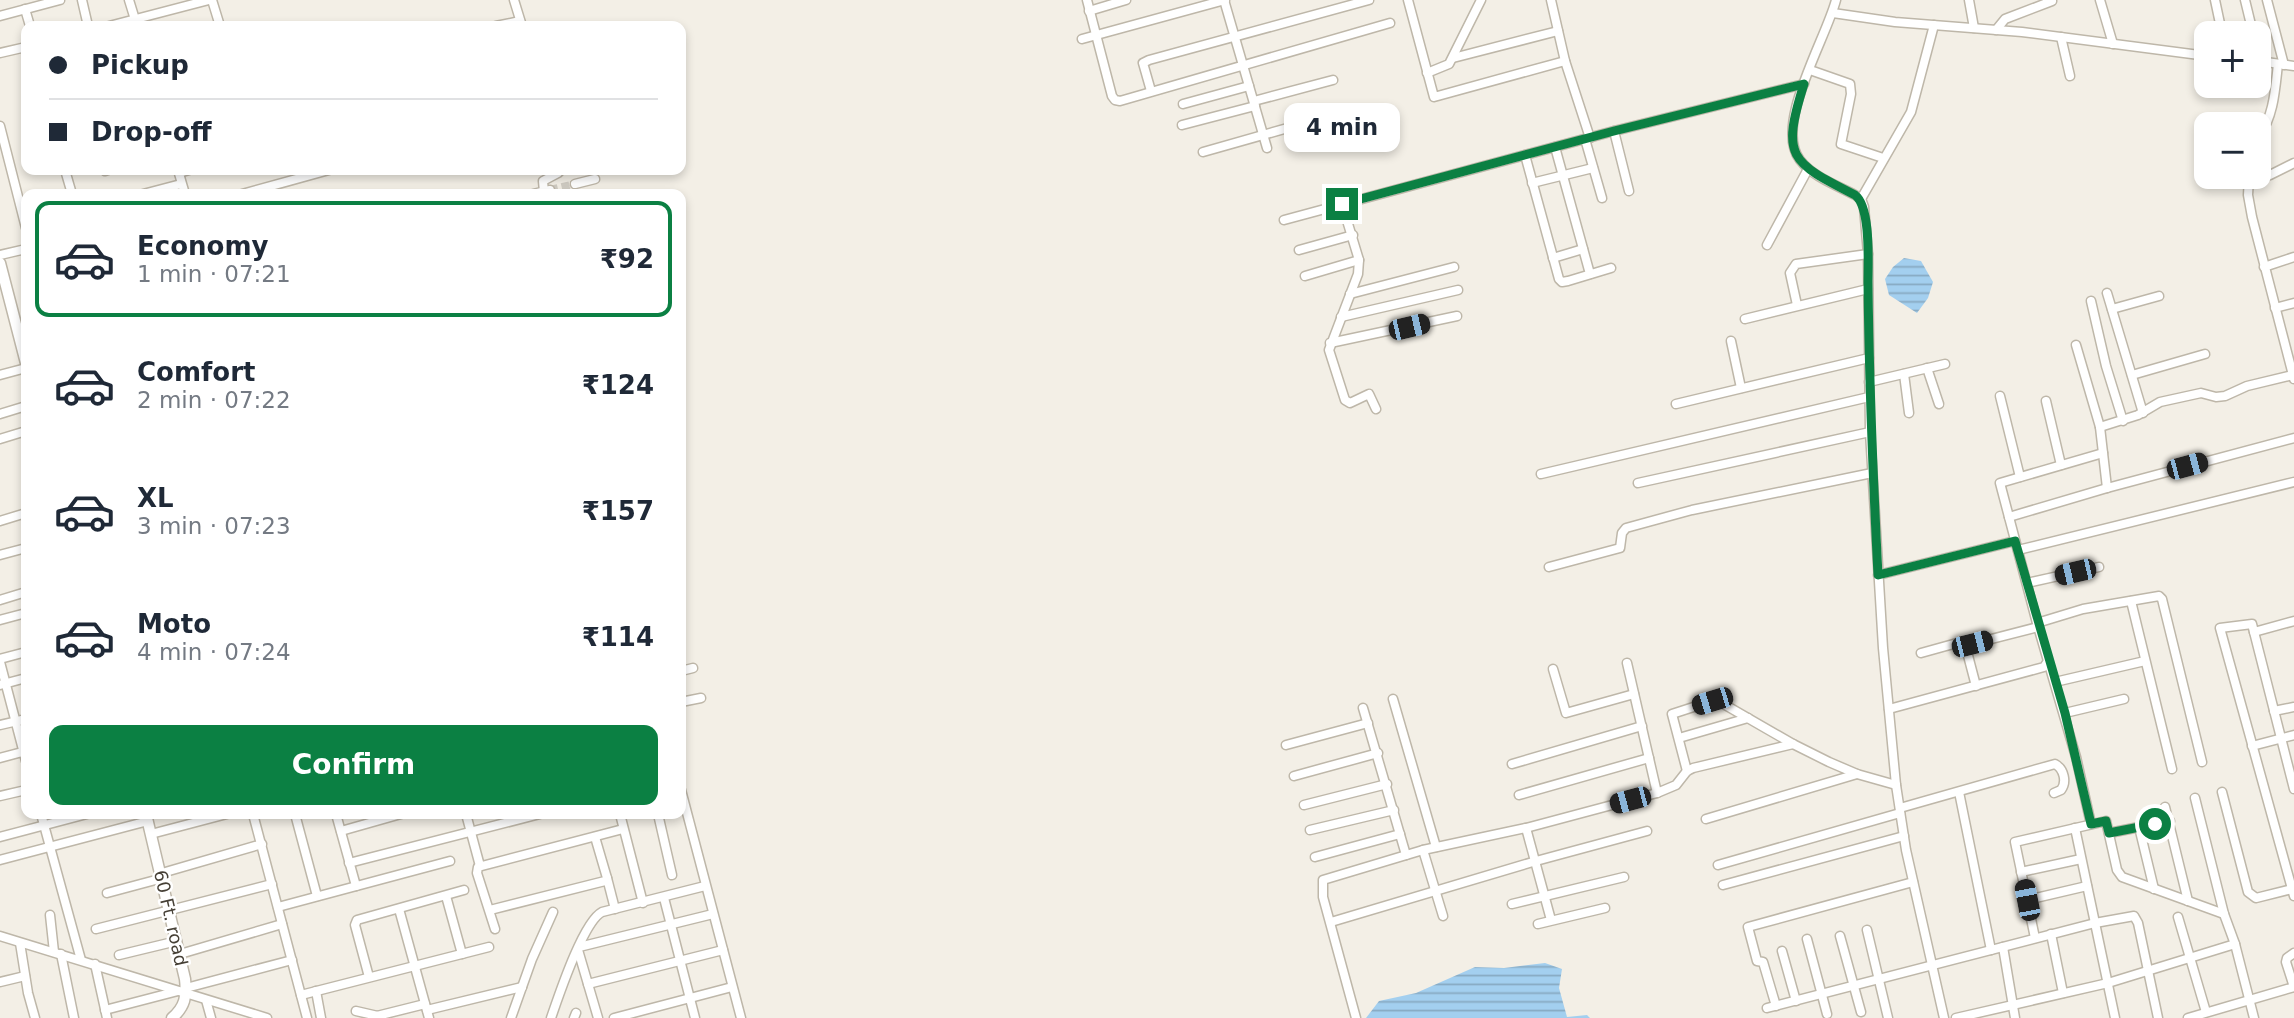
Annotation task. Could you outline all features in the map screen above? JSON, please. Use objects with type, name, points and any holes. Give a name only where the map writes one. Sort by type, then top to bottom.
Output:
[{"type":"street","points":[[82,0],[87,21]]},
{"type":"street","points":[[130,0],[135,21]]},
{"type":"street","points":[[143,21],[211,0],[218,21]]},
{"type":"street","points":[[514,0],[520,21]]},
{"type":"street","points":[[1087,0],[1115,100],[1390,23]]},
{"type":"street","points":[[1089,10],[1126,0]]},
{"type":"street","points":[[1082,40],[1224,0],[1268,148]]},
{"type":"street","points":[[1151,91],[1143,63],[1369,0]]},
{"type":"street","points":[[1408,0],[1434,97],[1565,61]]},
{"type":"street","points":[[1427,73],[1444,67],[1453,58],[1481,0]]},
{"type":"street","points":[[1551,0],[1602,198]]},
{"type":"street","points":[[1836,0],[1804,84],[1793,122],[1791,142],[1808,169],[1861,199],[1864,207],[1868,254],[1872,473],[1896,785],[1913,882],[1944,1018]]},
{"type":"street","points":[[1969,0],[1973,28]]},
{"type":"street","points":[[2100,0],[2113,44]]},
{"type":"street","points":[[2215,0],[2219,21]]},
{"type":"street","points":[[2245,0],[2250,21]]},
{"type":"street","points":[[2267,0],[2281,64],[2271,114]]},
{"type":"street","points":[[0,16],[56,1]]},
{"type":"street","points":[[1996,30],[2004,19],[2052,1]]},
{"type":"street","points":[[25,9],[29,21]]},
{"type":"street","points":[[1833,13],[1895,22],[2062,37],[2194,54]]},
{"type":"street","points":[[1861,199],[1911,112],[1934,25]]},
{"type":"street","points":[[1453,58],[1558,31]]},
{"type":"street","points":[[2062,37],[2070,76]]},
{"type":"street","points":[[0,53],[21,48]]},
{"type":"street","points":[[2271,62],[2294,66]]},
{"type":"street","points":[[1810,70],[1850,84],[1851,94],[1841,144],[1883,158]]},
{"type":"street","points":[[1182,125],[1333,80]]},
{"type":"street","points":[[1284,220],[1614,131],[1804,84]]},
{"type":"street","points":[[1183,104],[1250,86]]},
{"type":"street","points":[[1203,152],[1337,114]]},
{"type":"street","points":[[0,126],[21,208]]},
{"type":"street","points":[[1614,131],[1629,191]]},
{"type":"street","points":[[1555,147],[1590,274]]},
{"type":"street","points":[[1525,155],[1559,279],[1562,282],[1611,268]]},
{"type":"street","points":[[2271,174],[2294,163]]},
{"type":"street","points":[[1532,183],[1593,168]]},
{"type":"street","points":[[1767,245],[1808,169]]},
{"type":"street","points":[[179,175],[183,189]]},
{"type":"street","points":[[260,189],[311,175]]},
{"type":"street","points":[[546,189],[544,181],[553,175]]},
{"type":"street","points":[[575,184],[595,179]]},
{"type":"street","points":[[162,189],[181,184]]},
{"type":"street","points":[[2100,427],[2143,413],[2160,402],[2201,393],[2216,397],[2225,396],[2247,386],[2293,377],[2290,348],[2264,267],[2252,217],[2249,189]]},
{"type":"street","points":[[1342,204],[1353,235],[1359,260],[1359,274],[1330,343],[1331,358],[1345,400],[1350,403],[1369,394],[1376,408]]},
{"type":"street","points":[[1299,250],[1353,235]]},
{"type":"street","points":[[1553,258],[1583,249]]},
{"type":"street","points":[[0,256],[21,250]]},
{"type":"street","points":[[1797,305],[1790,274],[1791,268],[1796,264],[1868,254]]},
{"type":"street","points":[[2264,267],[2294,257]]},
{"type":"street","points":[[1305,276],[1359,260]]},
{"type":"street","points":[[0,263],[4,295],[21,332]]},
{"type":"street","points":[[1350,294],[1454,267]]},
{"type":"street","points":[[1745,319],[1868,289]]},
{"type":"street","points":[[1341,317],[1458,290]]},
{"type":"street","points":[[2107,293],[2143,413]]},
{"type":"street","points":[[2112,309],[2159,296]]},
{"type":"street","points":[[2091,301],[2106,366],[2123,421]]},
{"type":"street","points":[[2275,308],[2294,303]]},
{"type":"street","points":[[1330,343],[1457,316]]},
{"type":"street","points":[[1731,341],[1741,388]]},
{"type":"street","points":[[2076,345],[2100,427],[2107,488]]},
{"type":"street","points":[[2132,375],[2205,354]]},
{"type":"street","points":[[1676,404],[1869,358]]},
{"type":"street","points":[[1869,382],[1945,364]]},
{"type":"street","points":[[0,375],[21,367]]},
{"type":"street","points":[[1927,368],[1939,404]]},
{"type":"street","points":[[1904,374],[1909,412]]},
{"type":"street","points":[[2000,396],[2020,477]]},
{"type":"street","points":[[1541,474],[1869,397]]},
{"type":"street","points":[[2046,401],[2061,465]]},
{"type":"street","points":[[0,414],[21,408]]},
{"type":"street","points":[[1638,483],[1870,432]]},
{"type":"street","points":[[0,439],[21,433]]},
{"type":"street","points":[[2009,517],[2294,438]]},
{"type":"street","points":[[2091,824],[2065,713],[2048,661],[2000,483],[2103,453]]},
{"type":"street","points":[[1549,566],[1620,548],[1622,533],[1626,528],[1692,510],[1872,473]]},
{"type":"street","points":[[1878,575],[2294,482]]},
{"type":"street","points":[[0,520],[21,514]]},
{"type":"street","points":[[0,555],[21,549]]},
{"type":"street","points":[[2027,583],[2099,567]]},
{"type":"street","points":[[0,600],[21,594]]},
{"type":"street","points":[[1921,653],[1958,643],[1972,644],[2083,609],[2153,596],[2162,599],[2202,762]]},
{"type":"street","points":[[2131,601],[2172,769]]},
{"type":"street","points":[[0,620],[21,614]]},
{"type":"street","points":[[2254,632],[2294,621]]},
{"type":"street","points":[[2222,792],[2248,892],[2256,898],[2293,892],[2220,628],[2252,624],[2294,789]]},
{"type":"street","points":[[1965,644],[1976,686]]},
{"type":"street","points":[[21,654],[0,660],[3,684],[21,739]]},
{"type":"street","points":[[1889,709],[2044,667],[2048,661]]},
{"type":"street","points":[[2055,682],[2145,661]]},
{"type":"street","points":[[1627,663],[1657,793]]},
{"type":"street","points":[[686,670],[693,668]]},
{"type":"street","points":[[1553,669],[1566,713],[1634,694]]},
{"type":"street","points":[[3,684],[21,679]]},
{"type":"street","points":[[686,701],[701,698]]},
{"type":"street","points":[[1393,699],[1436,847]]},
{"type":"street","points":[[2065,713],[2124,699]]},
{"type":"street","points":[[1687,771],[1672,714],[1712,701],[1728,705],[1793,744],[1857,774],[1896,785]]},
{"type":"street","points":[[2274,711],[2294,707]]},
{"type":"street","points":[[1363,708],[1406,855]]},
{"type":"street","points":[[1679,738],[1748,718]]},
{"type":"street","points":[[0,725],[21,720]]},
{"type":"street","points":[[1286,746],[1368,723]]},
{"type":"street","points":[[1511,764],[1642,726]]},
{"type":"street","points":[[2252,746],[2294,735]]},
{"type":"street","points":[[1356,1018],[1323,897],[1322,880],[1423,850],[1526,828],[1657,793],[1676,786],[1687,771],[1793,744]]},
{"type":"street","points":[[0,758],[21,752]]},
{"type":"street","points":[[1294,776],[1377,754]]},
{"type":"street","points":[[1519,795],[1649,758]]},
{"type":"street","points":[[1718,865],[2055,764],[2061,769],[2064,782],[2061,790],[2054,793]]},
{"type":"street","points":[[1706,819],[1857,774]]},
{"type":"street","points":[[1304,805],[1387,784]]},
{"type":"street","points":[[0,796],[21,791]]},
{"type":"street","points":[[1959,792],[1990,950]]},
{"type":"street","points":[[2195,798],[2254,1018]]},
{"type":"street","points":[[2165,807],[2188,901]]},
{"type":"street","points":[[686,810],[741,1018]]},
{"type":"street","points":[[1310,830],[1394,810]]},
{"type":"street","points":[[43,819],[81,960]]},
{"type":"street","points":[[0,837],[70,819]]},
{"type":"street","points":[[0,860],[52,848],[141,819]]},
{"type":"street","name":"60 Ft. road","points":[[147,819],[180,954],[184,991]]},
{"type":"street","points":[[151,834],[208,819]]},
{"type":"street","points":[[255,819],[307,1018]]},
{"type":"street","points":[[296,819],[317,896]]},
{"type":"street","points":[[338,819],[356,886]]},
{"type":"street","points":[[341,831],[383,819]]},
{"type":"street","points":[[467,819],[480,866]]},
{"type":"street","points":[[349,863],[519,819]]},
{"type":"street","points":[[621,819],[642,902]]},
{"type":"street","points":[[658,819],[672,875]]},
{"type":"street","points":[[2035,938],[2015,842],[2106,821],[2117,870],[2122,877],[2224,914]]},
{"type":"street","points":[[2109,833],[2170,821]]},
{"type":"street","points":[[2140,827],[2154,889]]},
{"type":"street","points":[[1526,828],[1551,920]]},
{"type":"street","points":[[2075,828],[2115,1018]]},
{"type":"street","points":[[495,929],[477,873],[480,866],[624,829]]},
{"type":"street","points":[[1331,922],[1647,831]]},
{"type":"street","points":[[1315,857],[1400,834]]},
{"type":"street","points":[[1723,885],[1904,836]]},
{"type":"street","points":[[595,837],[615,909]]},
{"type":"street","points":[[107,893],[262,844]]},
{"type":"street","points":[[1423,850],[1443,916]]},
{"type":"street","points":[[2283,858],[2294,856]]},
{"type":"street","points":[[2021,872],[2081,859]]},
{"type":"street","points":[[278,907],[450,861]]},
{"type":"street","points":[[1512,904],[1624,877]]},
{"type":"street","points":[[490,911],[600,883],[607,878]]},
{"type":"street","points":[[1913,882],[1748,927],[1758,961],[1763,962],[1772,1007],[2035,938],[2134,916],[2158,1018]]},
{"type":"street","points":[[96,929],[272,884]]},
{"type":"street","points":[[551,1018],[578,948],[594,916],[705,886]]},
{"type":"street","points":[[2027,900],[2087,886]]},
{"type":"street","points":[[369,977],[355,922],[464,890]]},
{"type":"street","points":[[446,896],[462,954]]},
{"type":"street","points":[[664,898],[695,1018]]},
{"type":"street","points":[[1538,924],[1605,908]]},
{"type":"street","points":[[399,909],[427,1010]]},
{"type":"street","points":[[511,1018],[553,912]]},
{"type":"street","points":[[578,948],[713,914]]},
{"type":"street","points":[[50,915],[74,1018]]},
{"type":"street","points":[[2178,917],[2206,1012]]},
{"type":"street","points":[[180,954],[282,924]]},
{"type":"street","points":[[1867,930],[1888,1018]]},
{"type":"street","points":[[2051,934],[2063,993]]},
{"type":"street","points":[[1840,936],[1861,1012]]},
{"type":"street","points":[[2,938],[267,1018]]},
{"type":"street","points":[[1807,939],[1827,1014]]},
{"type":"street","points":[[119,956],[177,941]]},
{"type":"street","points":[[20,943],[35,1018]]},
{"type":"street","points":[[1956,1018],[2108,982],[2235,944]]},
{"type":"street","points":[[301,995],[489,947]]},
{"type":"street","points":[[2003,947],[2015,1018]]},
{"type":"street","points":[[578,948],[598,1018]]},
{"type":"street","points":[[588,984],[723,950]]},
{"type":"street","points":[[1782,951],[1796,1000]]},
{"type":"street","points":[[2188,1018],[2294,987],[2286,962],[2294,953]]},
{"type":"street","points":[[94,964],[106,1014],[292,961]]},
{"type":"street","points":[[0,982],[25,976]]},
{"type":"street","points":[[356,1011],[381,1017],[427,1010],[522,987]]},
{"type":"street","points":[[614,1018],[732,987]]},
{"type":"street","points":[[172,1018],[183,1006],[184,991]]},
{"type":"street","points":[[316,991],[321,1018]]},
{"type":"street","points":[[206,1000],[211,1018]]},
{"type":"water","points":[[1904,258],[1921,261],[1933,282],[1928,298],[1917,313],[1889,295],[1885,279],[1893,267]]},
{"type":"water","points":[[1545,963],[1562,969],[1559,988],[1567,1017],[1587,1015],[1590,1018],[1366,1018],[1379,1001],[1416,993],[1475,967],[1504,968]]},
{"type":"tunnel","points":[[554,189],[575,184]]},
{"type":"route","points":[[1342,204],[1614,131],[1804,84],[1791,132],[1793,149],[1808,169],[1861,199],[1864,207],[1868,254],[1870,432],[1878,575],[2015,541],[2065,713],[2091,824],[2106,821],[2109,833],[2155,824]]}]
